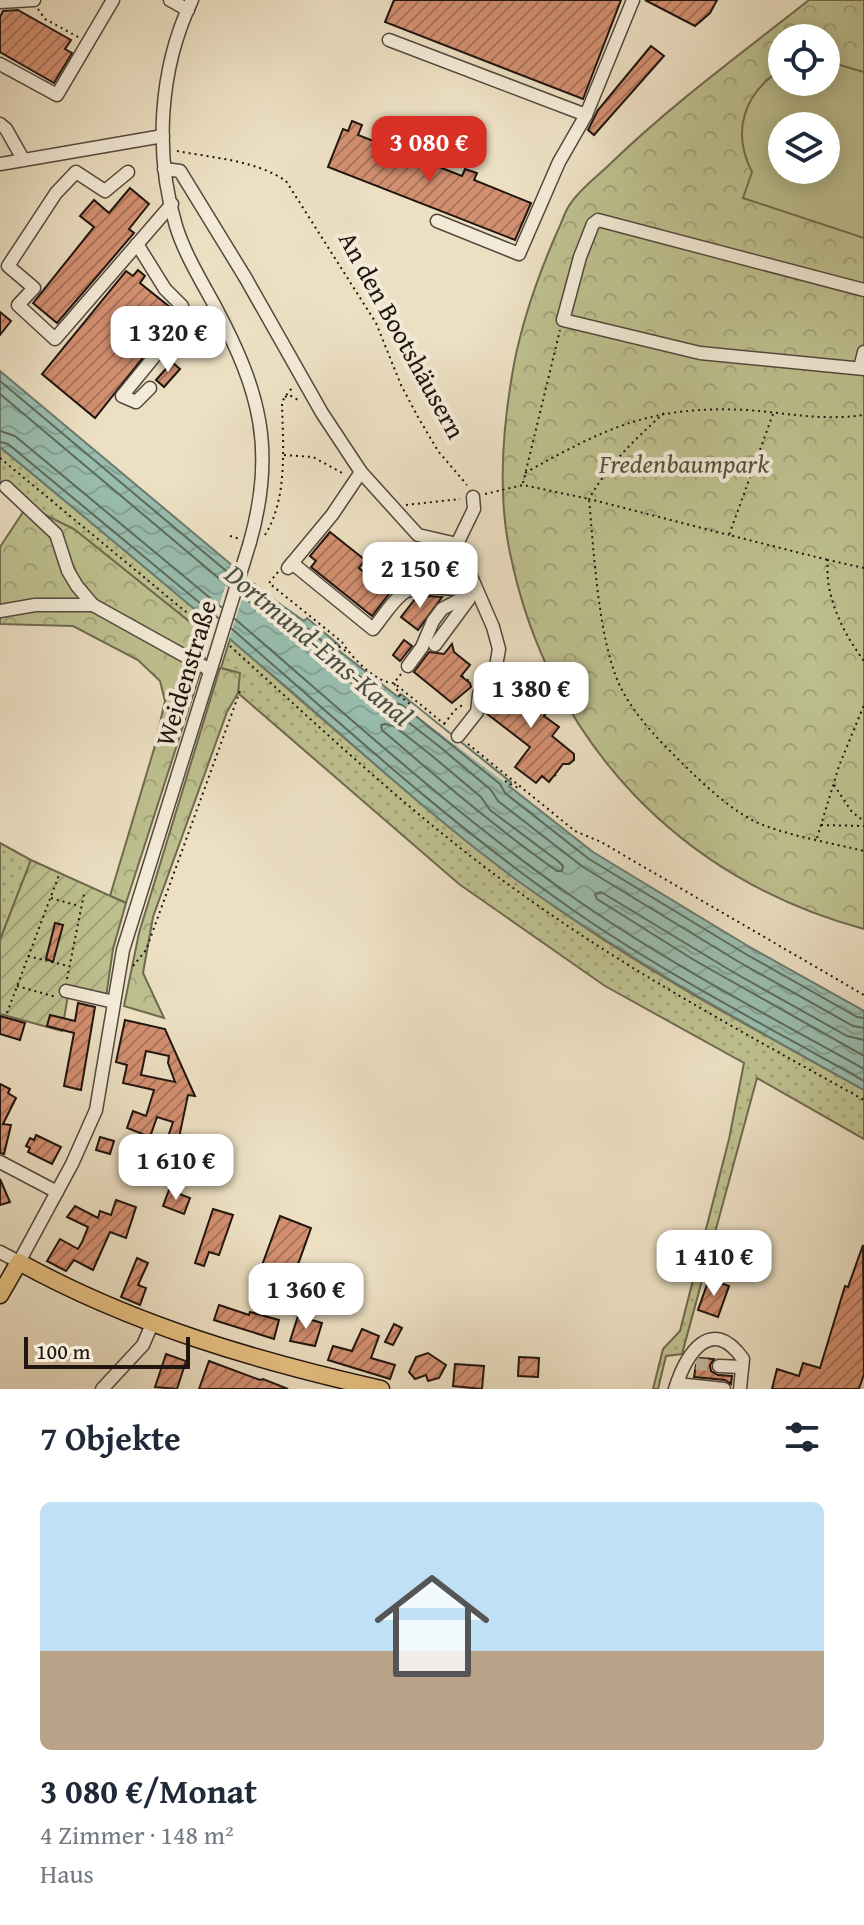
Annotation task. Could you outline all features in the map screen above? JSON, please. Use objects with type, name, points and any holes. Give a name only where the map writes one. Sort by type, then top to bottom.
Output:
[{"type":"main road","points":[[0,1295],[19,1262],[82,1296],[152,1324],[381,1389]]},
{"type":"street","points":[[0,64],[57,95],[113,0]]},
{"type":"street","points":[[170,0],[190,5]]},
{"type":"street","points":[[437,221],[519,254],[559,162],[586,115],[633,0]]},
{"type":"street","points":[[0,2],[33,1]]},
{"type":"street","name":"Weidenstraße","points":[[19,1262],[82,1144],[96,1110],[123,950],[212,665],[255,541],[264,466],[257,405],[235,343],[187,254],[176,226],[164,169],[169,70],[190,5]]},
{"type":"street","points":[[389,40],[586,115]]},
{"type":"street","points":[[0,124],[23,159]]},
{"type":"street","points":[[0,164],[163,142]]},
{"type":"street","points":[[164,169],[180,171],[359,475],[386,499],[418,535],[457,544]]},
{"type":"street","points":[[128,172],[105,191],[76,172],[56,193],[8,266],[34,288],[18,305],[55,339],[172,204]]},
{"type":"street","points":[[864,290],[598,220],[593,224],[580,257],[563,320],[648,343],[700,353],[862,369],[864,352]]},
{"type":"street","points":[[137,244],[165,289],[182,306],[185,319],[122,396],[136,402],[150,388]]},
{"type":"street","points":[[359,475],[332,515],[285,569],[373,629],[403,593],[425,586],[477,591]]},
{"type":"street","points":[[6,487],[56,534],[68,571],[93,605],[212,665]]},
{"type":"street","points":[[458,736],[477,712],[479,694],[496,666],[499,649],[457,544],[474,509],[473,497]]},
{"type":"street","points":[[383,562],[415,589]]},
{"type":"street","points":[[435,645],[462,605],[477,591]]},
{"type":"street","points":[[408,666],[442,609],[477,591]]},
{"type":"street","points":[[0,611],[35,605],[93,605]]},
{"type":"street","points":[[66,991],[114,1002]]},
{"type":"street","points":[[0,1162],[57,1192]]},
{"type":"street","points":[[0,1252],[19,1262]]},
{"type":"street","points":[[102,1389],[143,1345],[152,1324]]},
{"type":"street","points":[[724,1389],[676,1386],[690,1363],[688,1355],[699,1344],[714,1340],[736,1349],[743,1359],[740,1389]]},
{"type":"street","points":[[719,1366],[742,1367]]},
{"type":"path","points":[[33,1],[45,19],[88,43]]},
{"type":"path","name":"An den Bootshäusern","points":[[163,142],[255,166],[286,181],[376,323],[401,385],[438,451],[473,497]]},
{"type":"path","points":[[523,485],[563,320]]},
{"type":"path","points":[[255,541],[267,533],[278,499],[284,455],[284,398],[304,381]]},
{"type":"path","points":[[525,473],[583,440],[665,412],[697,409],[750,411],[839,419],[864,415]]},
{"type":"path","points":[[665,412],[634,440],[603,475],[589,499],[595,560],[613,669],[635,710],[664,745],[701,782],[742,813],[762,825],[864,851]]},
{"type":"path","points":[[729,535],[773,414]]},
{"type":"path","points":[[284,455],[313,457],[359,475]]},
{"type":"path","points":[[0,458],[210,632]]},
{"type":"path","points":[[386,499],[403,505],[473,497],[523,485],[864,568]]},
{"type":"path","points":[[828,560],[828,587],[836,610],[855,650],[864,661]]},
{"type":"path","points":[[285,569],[269,583],[342,642],[348,652]]},
{"type":"path","points":[[220,640],[426,821],[525,897],[640,973],[864,1100]]},
{"type":"path","points":[[334,643],[386,683],[394,683],[513,779],[519,788]]},
{"type":"path","points":[[462,676],[468,680],[470,677]]},
{"type":"path","points":[[394,683],[400,696],[410,704]]},
{"type":"path","points":[[117,986],[146,950],[240,691]]},
{"type":"path","points":[[530,705],[539,693],[538,698]]},
{"type":"path","points":[[444,724],[455,710],[479,694]]},
{"type":"path","points":[[816,839],[833,784],[864,705]]},
{"type":"path","points":[[550,780],[557,774]]},
{"type":"path","points":[[505,781],[519,788],[575,831],[601,842],[864,995]]},
{"type":"path","points":[[833,784],[864,824]]},
{"type":"path","points":[[821,825],[864,824]]},
{"type":"path","points":[[7,1013],[59,875]]},
{"type":"path","points":[[17,986],[64,1000],[84,894]]},
{"type":"path","points":[[51,898],[80,906]]},
{"type":"path","points":[[28,956],[69,967]]},
{"type":"green space","name":"Fredenbaumpark","points":[[809,0],[864,0],[864,929],[798,906],[736,876],[681,838],[632,793],[590,741],[555,684],[529,621],[506,530],[504,434],[514,364],[532,296],[567,209],[585,187],[658,121],[768,32],[768,96],[840,96],[840,24],[778,24]]},
{"type":"green space","points":[[840,65],[864,72],[864,238],[743,198],[752,172],[742,142],[742,128],[750,101],[768,80],[768,96],[840,96]]},
{"type":"green space","points":[[0,447],[211,622],[206,635],[74,529],[27,506],[0,485]]},
{"type":"green space","points":[[27,506],[74,529],[206,635],[199,651],[205,658],[126,903],[110,896],[154,749],[165,701],[160,681],[138,660],[73,626],[0,624],[0,547]]},
{"type":"green space","points":[[230,639],[406,791],[544,899],[658,974],[864,1090],[864,1139],[757,1078],[682,1354],[666,1356],[658,1389],[653,1389],[663,1349],[680,1331],[729,1139],[744,1063],[605,986],[459,884],[238,693],[239,673],[221,668]]},
{"type":"green space","points":[[220,668],[240,673],[238,693],[227,712],[153,917],[143,973],[164,1018],[124,1006],[139,933]]},
{"type":"green space","points":[[0,843],[31,860],[0,940]]},
{"type":"green space","points":[[31,860],[126,903],[113,949],[105,1004],[68,995],[62,1031],[0,1014],[0,940]]},
{"type":"water","name":"Dortmund-Ems-Kanal","points":[[0,371],[270,597],[304,621],[307,618],[339,645],[337,649],[398,697],[401,694],[511,782],[509,786],[593,852],[748,946],[864,1011],[864,1090],[602,938],[518,881],[431,813],[255,660],[0,447]]},
{"type":"pier","points":[[233,561],[250,575],[228,642],[212,629]]},
{"type":"pier","points":[[411,703],[506,780],[504,782],[417,716],[408,706]]},
{"type":"building","points":[[394,0],[621,0],[583,99],[385,22]]},
{"type":"building","points":[[645,0],[717,0],[710,13],[695,26]]},
{"type":"building","points":[[18,10],[71,40],[65,49],[72,53],[54,83],[0,52],[0,17],[3,11]]},
{"type":"building","points":[[651,46],[664,56],[594,135],[588,130],[598,110]]},
{"type":"building","points":[[352,121],[362,125],[358,135],[462,176],[465,169],[477,173],[474,180],[531,203],[515,240],[328,167],[343,129],[348,131]]},
{"type":"building","points":[[130,188],[149,204],[129,229],[134,233],[57,323],[33,303],[94,227],[80,216],[94,200],[109,213]]},
{"type":"building","points":[[138,270],[145,276],[140,283],[171,308],[175,317],[95,418],[42,374],[126,271],[133,276]]},
{"type":"building","points":[[0,312],[11,321],[0,335]]},
{"type":"building","points":[[172,362],[180,369],[164,387],[156,380]]},
{"type":"building","points":[[330,532],[365,560],[359,568],[389,594],[372,616],[311,567],[316,561],[310,556]]},
{"type":"building","points":[[412,558],[431,573],[426,578],[418,579],[404,567]]},
{"type":"building","points":[[442,597],[418,630],[401,617],[416,598]]},
{"type":"building","points":[[404,640],[412,646],[400,661],[393,655]]},
{"type":"building","points":[[452,644],[454,652],[470,665],[461,676],[471,687],[452,703],[414,672],[429,652],[444,654]]},
{"type":"building","points":[[515,674],[538,691],[534,698],[549,709],[544,716],[559,727],[552,736],[574,754],[574,760],[563,764],[549,782],[542,776],[536,783],[515,767],[530,747],[486,713]]},
{"type":"building","points":[[55,923],[63,925],[53,962],[46,959]]},
{"type":"building","points":[[78,1003],[95,1007],[81,1090],[64,1086],[74,1033],[47,1026],[50,1015],[75,1021]]},
{"type":"building","points":[[0,1016],[25,1023],[20,1040],[0,1034]]},
{"type":"building","points":[[125,1020],[165,1029],[195,1096],[188,1095],[177,1147],[166,1143],[173,1122],[157,1117],[150,1137],[127,1128],[133,1111],[146,1116],[154,1090],[123,1083],[127,1065],[116,1062]],"holes":[[[146,1051],[169,1056],[168,1063],[175,1082],[141,1075]]]},
{"type":"building","points":[[0,1084],[10,1089],[8,1093],[16,1098],[3,1124],[11,1125],[4,1154],[0,1153]]},
{"type":"building","points":[[36,1135],[61,1147],[52,1164],[28,1152],[30,1148],[26,1146],[30,1138],[34,1140]]},
{"type":"building","points":[[100,1137],[114,1141],[110,1154],[96,1150]]},
{"type":"building","points":[[0,1179],[10,1202],[0,1205]]},
{"type":"building","points":[[169,1190],[190,1198],[184,1214],[163,1206]]},
{"type":"building","points":[[116,1200],[136,1207],[126,1238],[110,1232],[93,1270],[74,1260],[66,1271],[47,1261],[60,1239],[78,1249],[82,1242],[88,1227],[67,1217],[75,1206],[98,1218],[100,1211],[111,1215]]},
{"type":"building","points":[[213,1209],[233,1215],[219,1255],[209,1252],[204,1266],[195,1263]]},
{"type":"building","points":[[280,1216],[311,1228],[291,1284],[285,1282],[283,1288],[257,1279]]},
{"type":"building","points":[[863,1245],[864,1374],[859,1389],[772,1389],[777,1369],[799,1376],[803,1363],[820,1368],[845,1286],[848,1287]]},
{"type":"building","points":[[137,1258],[148,1263],[138,1285],[146,1288],[140,1305],[121,1297]]},
{"type":"building","points":[[709,1279],[729,1286],[718,1317],[698,1310]]},
{"type":"building","points":[[219,1305],[249,1315],[250,1312],[279,1320],[274,1339],[214,1320]]},
{"type":"building","points":[[298,1316],[322,1323],[315,1346],[290,1341]]},
{"type":"building","points":[[394,1324],[402,1328],[393,1345],[385,1342]]},
{"type":"building","points":[[362,1329],[379,1336],[371,1358],[395,1365],[390,1379],[328,1360],[333,1346],[352,1351]]},
{"type":"building","points":[[428,1353],[446,1365],[439,1378],[428,1381],[426,1375],[415,1379],[409,1372],[416,1357]]},
{"type":"building","points":[[166,1354],[186,1361],[177,1389],[155,1387]]},
{"type":"building","points":[[519,1357],[539,1358],[538,1377],[518,1376]]},
{"type":"building","points":[[700,1358],[714,1359],[710,1365],[711,1371],[732,1376],[731,1384],[725,1380],[694,1377]]},
{"type":"building","points":[[209,1361],[263,1379],[288,1389],[199,1389]]},
{"type":"building","points":[[455,1364],[484,1366],[482,1389],[453,1386]]},
{"type":"tunnel","points":[[696,1364],[719,1366]]}]
